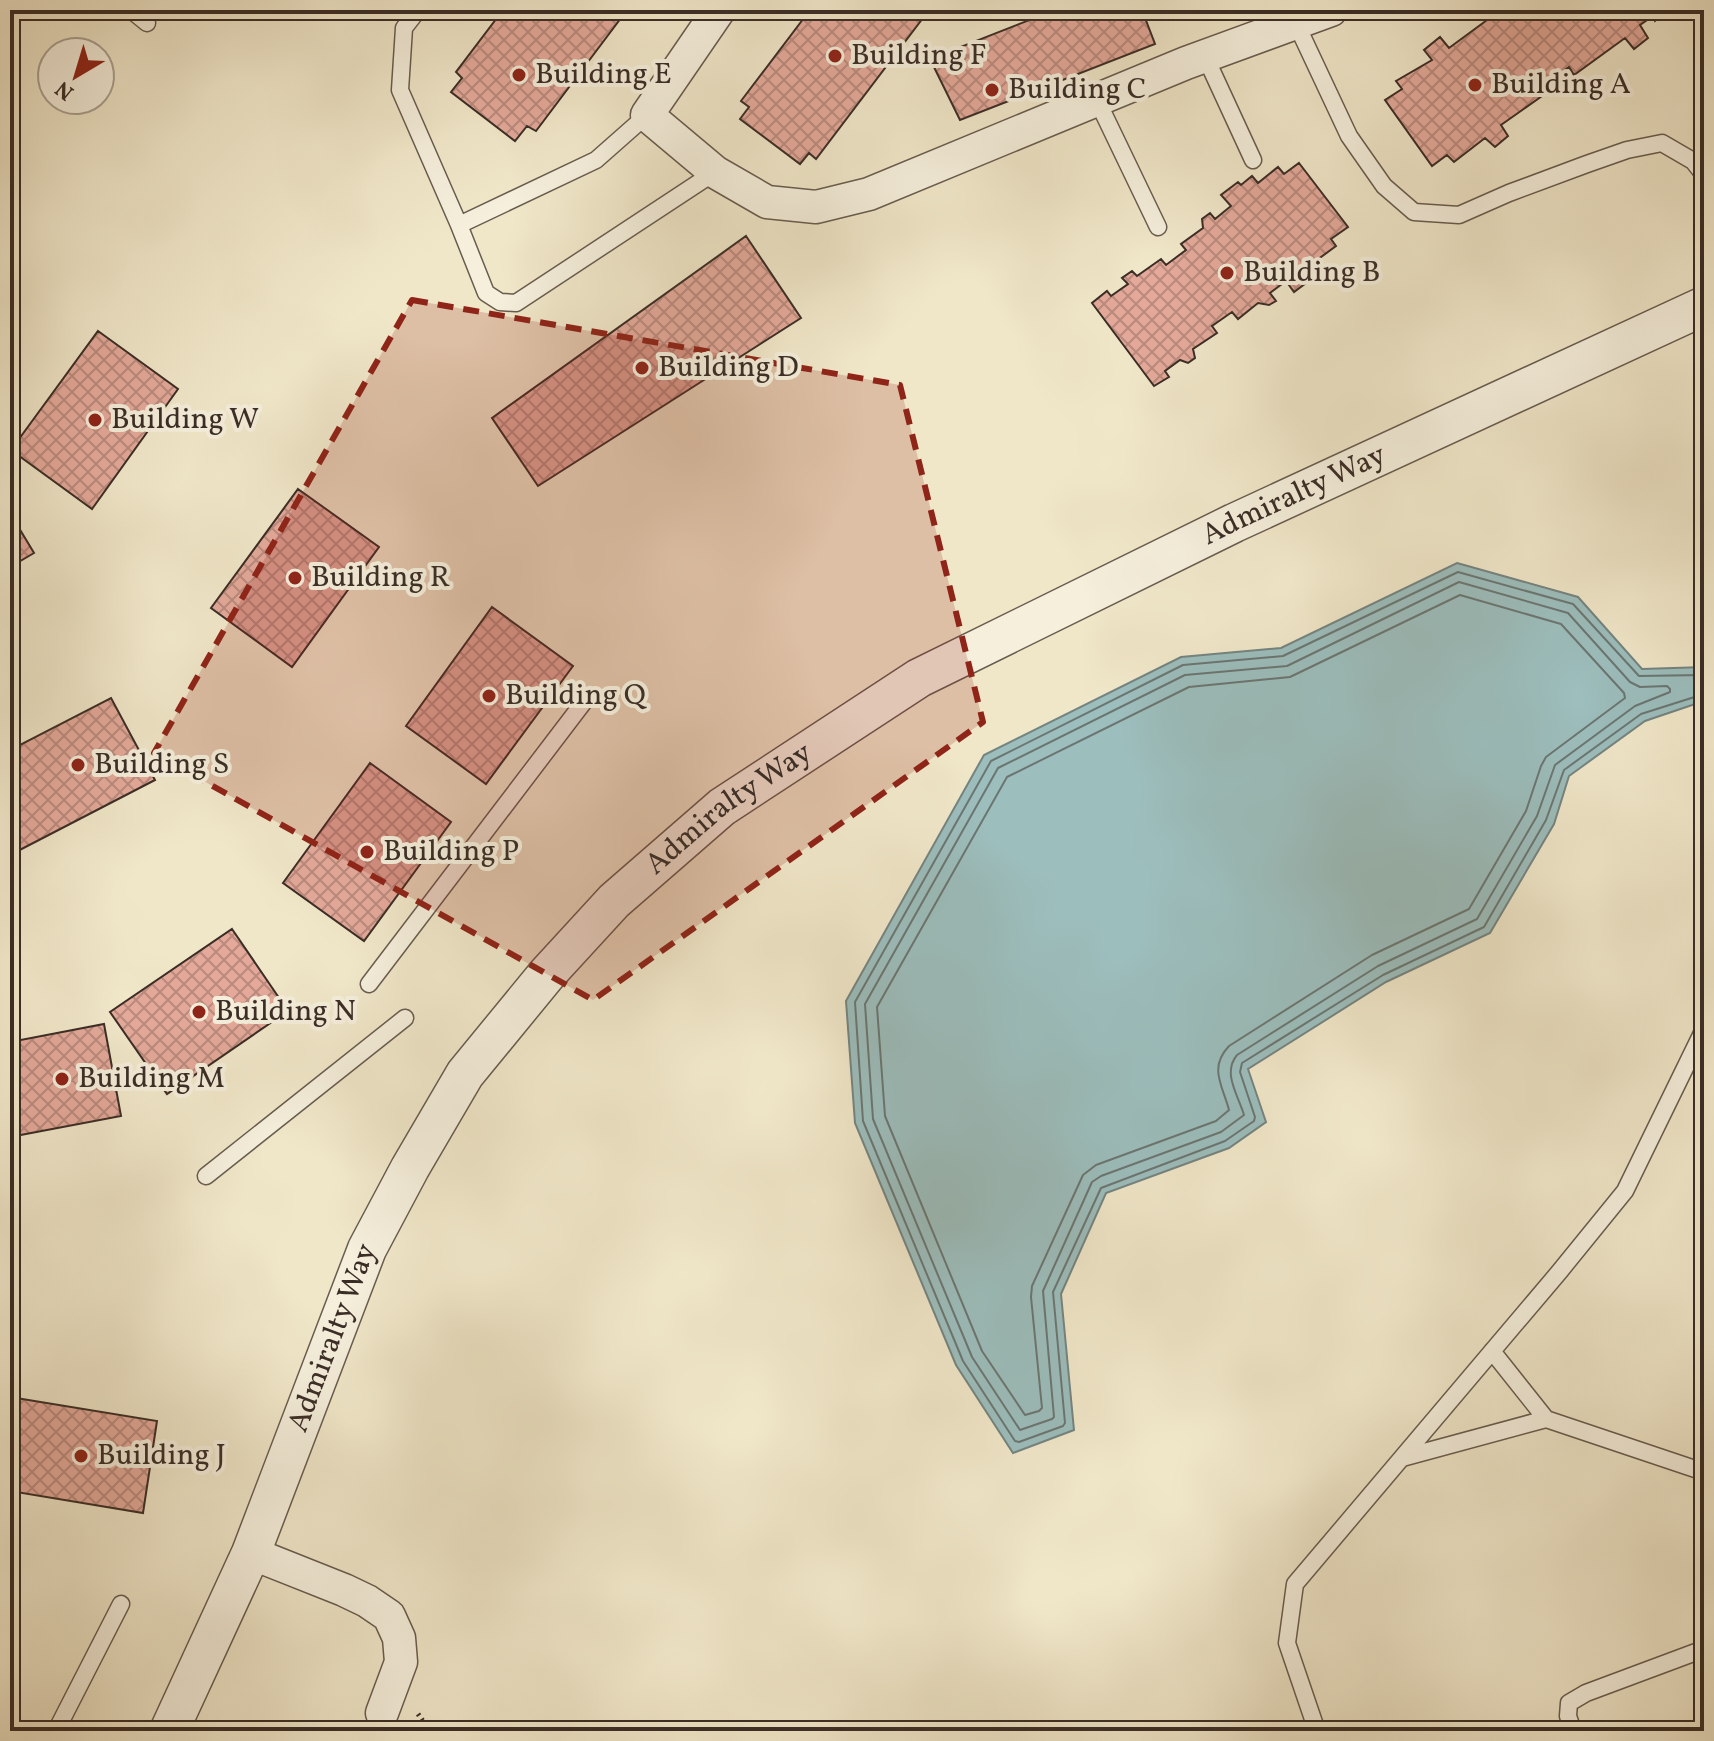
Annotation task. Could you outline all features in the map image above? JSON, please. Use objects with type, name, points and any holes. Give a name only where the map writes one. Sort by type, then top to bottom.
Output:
[{"type":"street","points":[[719,10],[647,115],[715,172],[767,202],[816,207],[869,194],[1205,56],[1292,16],[1331,10]]},
{"type":"street","name":"Admiralty Way","points":[[169,1731],[251,1553],[367,1249],[410,1168],[465,1074],[547,974],[614,901],[722,807],[919,678],[1234,523],[1704,306]]},
{"type":"street","points":[[251,1553],[344,1590],[389,1616],[399,1638],[401,1662],[382,1713]]},
{"type":"lane","points":[[131,10],[147,23]]},
{"type":"lane","points":[[418,10],[404,28],[400,90],[486,293],[500,302],[516,303],[715,172]]},
{"type":"lane","points":[[1292,16],[1349,136],[1384,186],[1414,212],[1459,215],[1587,164],[1627,150],[1662,143],[1693,161],[1704,175]]},
{"type":"lane","points":[[1205,56],[1253,160]]},
{"type":"lane","points":[[1097,100],[1158,227]]},
{"type":"lane","points":[[459,225],[596,160],[647,115]]},
{"type":"lane","points":[[369,984],[583,703]]},
{"type":"lane","points":[[206,1176],[405,1018]]},
{"type":"lane","points":[[1317,1731],[1287,1643],[1295,1584],[1625,1191],[1704,1029]]},
{"type":"lane","points":[[1492,1351],[1546,1419],[1704,1472]]},
{"type":"lane","points":[[1402,1458],[1546,1419]]},
{"type":"lane","points":[[56,1731],[121,1604]]},
{"type":"lane","points":[[1573,1731],[1568,1716],[1569,1703],[1586,1693],[1704,1649]]},
{"type":"highlighted area","points":[[412,300],[900,385],[983,722],[593,1000],[154,753]]},
{"type":"water","points":[[1457,563],[1578,597],[1642,669],[1704,667],[1704,701],[1645,721],[1569,776],[1554,824],[1490,933],[1386,982],[1248,1069],[1266,1122],[1229,1148],[1106,1193],[1061,1294],[1074,1430],[1013,1453],[956,1365],[855,1123],[846,1001],[984,755],[1181,657],[1281,648]]},
{"type":"building","name":"Building E","points":[[503,10],[627,10],[536,131],[527,126],[515,141],[451,92],[462,78],[456,72]]},
{"type":"building","name":"Building F","points":[[810,10],[929,10],[816,159],[809,153],[800,164],[740,119],[749,107],[741,101]]},
{"type":"building","name":"Building C","points":[[1055,10],[1142,10],[1155,44],[960,120],[930,59]]},
{"type":"building","name":"Building A","points":[[1516,10],[1669,10],[1655,21],[1653,16],[1640,25],[1648,38],[1634,49],[1625,38],[1574,75],[1569,67],[1548,82],[1552,89],[1501,125],[1508,136],[1495,147],[1485,138],[1454,162],[1447,155],[1432,166],[1385,100],[1402,89],[1396,81],[1432,60],[1424,50],[1440,37],[1449,48],[1498,12],[1502,19]]},
{"type":"building","name":"Building B","points":[[1299,163],[1348,227],[1331,239],[1336,246],[1317,260],[1321,267],[1294,292],[1286,281],[1270,293],[1276,301],[1269,305],[1258,303],[1238,319],[1232,312],[1212,326],[1217,333],[1193,349],[1195,358],[1188,363],[1180,360],[1165,371],[1169,377],[1154,386],[1092,303],[1107,291],[1111,296],[1128,284],[1122,278],[1132,271],[1137,276],[1161,259],[1166,265],[1186,250],[1181,244],[1203,228],[1202,219],[1210,213],[1215,219],[1231,206],[1221,195],[1238,182],[1241,185],[1252,176],[1258,183],[1278,167],[1284,174]]},
{"type":"building","name":"Building D","points":[[746,236],[801,318],[538,486],[492,418]]},
{"type":"building","name":"Building W","points":[[98,331],[178,389],[92,509],[11,450]]},
{"type":"building","name":"Building R","points":[[298,489],[379,547],[292,667],[211,608]]},
{"type":"building","points":[[10,513],[34,553],[10,567]]},
{"type":"building","name":"Building Q","points":[[492,607],[573,666],[486,784],[406,726]]},
{"type":"building","name":"Building S","points":[[111,698],[155,780],[10,855],[10,750]]},
{"type":"building","name":"Building P","points":[[370,763],[451,822],[364,941],[283,883]]},
{"type":"building","name":"Building N","points":[[232,929],[288,1011],[167,1094],[110,1012]]},
{"type":"building","name":"Building M","points":[[104,1024],[121,1116],[10,1137],[10,1042]]},
{"type":"building","name":"Building J","points":[[10,1397],[157,1421],[143,1513],[10,1491]]},
{"type":"place","name":"Building F","points":[[835,56]]},
{"type":"place","name":"Building E","points":[[519,75]]},
{"type":"place","name":"Building A","points":[[1475,85]]},
{"type":"place","name":"Building C","points":[[992,90]]},
{"type":"place","name":"Building B","points":[[1227,273]]},
{"type":"place","name":"Building D","points":[[642,368]]},
{"type":"place","name":"Building W","points":[[95,420]]},
{"type":"place","name":"Building R","points":[[295,578]]},
{"type":"place","name":"Building Q","points":[[489,696]]},
{"type":"place","name":"Building S","points":[[78,765]]},
{"type":"place","name":"Building P","points":[[367,852]]},
{"type":"place","name":"Building N","points":[[199,1012]]},
{"type":"place","name":"Building M","points":[[62,1079]]},
{"type":"place","name":"Building J","points":[[81,1456]]}]
